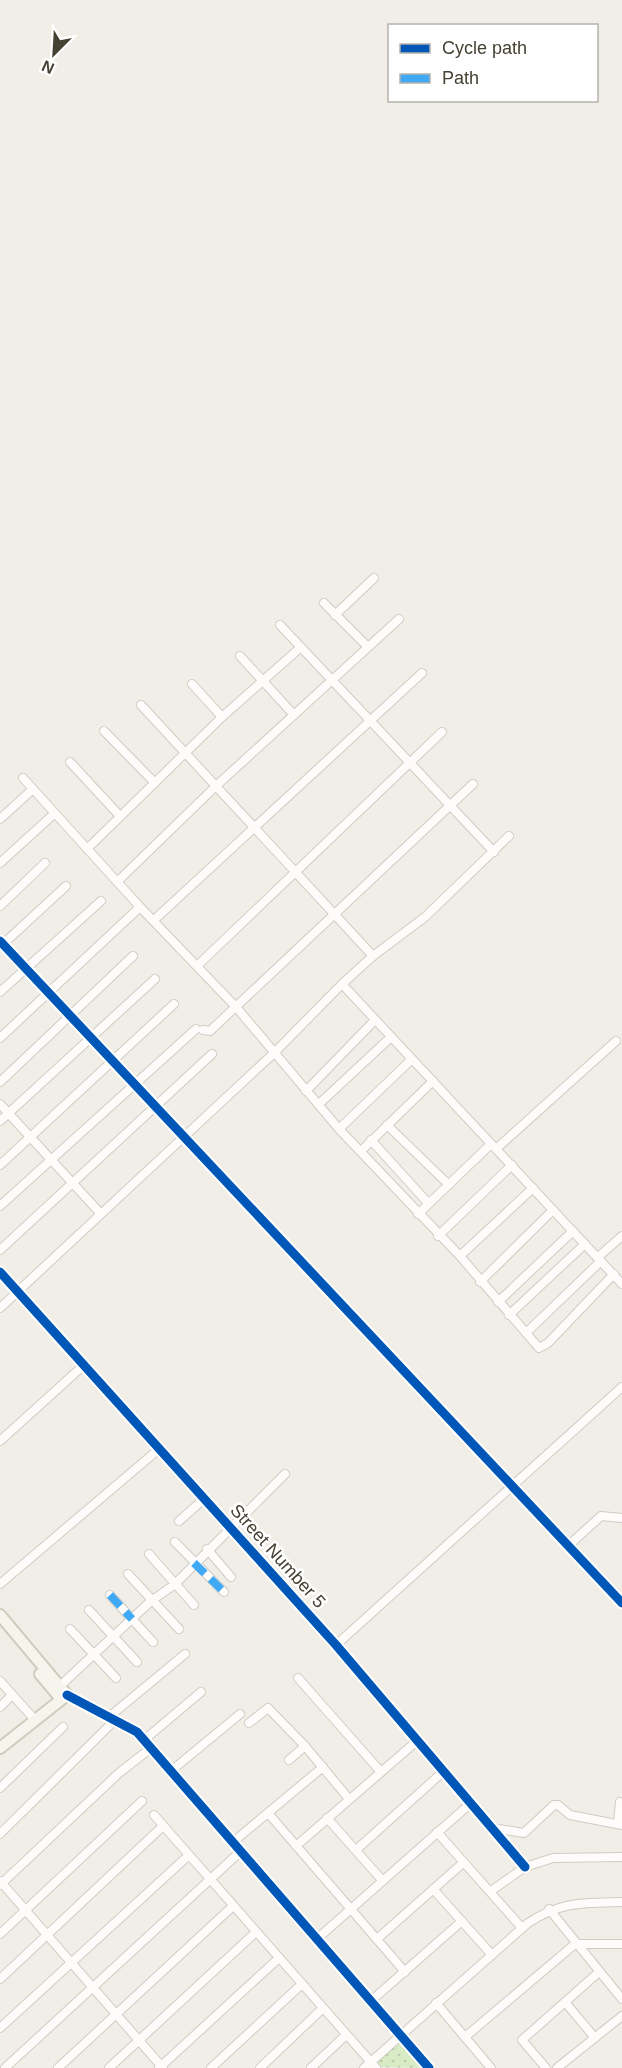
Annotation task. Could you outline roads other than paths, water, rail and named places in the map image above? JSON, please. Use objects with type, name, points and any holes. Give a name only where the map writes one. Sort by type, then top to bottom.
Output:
[{"type":"street","points":[[335,615],[374,578]]},
{"type":"street","points":[[324,603],[368,647]]},
{"type":"street","points":[[118,881],[216,786],[399,619]]},
{"type":"street","points":[[280,625],[494,852]]},
{"type":"street","points":[[87,849],[222,717],[301,647]]},
{"type":"street","points":[[240,656],[294,715]]},
{"type":"street","points":[[154,920],[422,673]]},
{"type":"street","points":[[192,684],[222,717]]},
{"type":"street","points":[[141,705],[373,956]]},
{"type":"street","points":[[104,731],[155,783]]},
{"type":"street","points":[[197,966],[442,732]]},
{"type":"street","points":[[70,762],[120,816]]},
{"type":"street","points":[[23,778],[140,907],[236,1007],[339,1129],[438,1236],[460,1256],[539,1348],[548,1343],[614,1274]]},
{"type":"street","points":[[0,1206],[133,1085],[199,1029],[210,1031],[473,784]]},
{"type":"street","points":[[0,819],[33,789]]},
{"type":"street","points":[[0,863],[55,813]]},
{"type":"street","points":[[0,1308],[274,1053],[342,984],[373,956],[425,916],[509,836]]},
{"type":"street","points":[[0,906],[45,863]]},
{"type":"street","points":[[66,886],[1,944],[70,1015],[133,1085],[157,1107],[622,1604]]},
{"type":"street","points":[[0,992],[101,901]]},
{"type":"street","points":[[0,1038],[140,907]]},
{"type":"street","points":[[0,1082],[133,956]]},
{"type":"street","points":[[0,1121],[155,979]]},
{"type":"street","points":[[342,984],[622,1284]]},
{"type":"street","points":[[0,1165],[174,1005]]},
{"type":"street","points":[[306,1091],[375,1020]]},
{"type":"street","points":[[319,1104],[391,1037]]},
{"type":"street","points":[[418,1214],[616,1041]]},
{"type":"street","points":[[0,1250],[212,1054]]},
{"type":"street","points":[[339,1129],[412,1059]]},
{"type":"street","points":[[361,1151],[433,1081]]},
{"type":"street","points":[[0,1104],[100,1214]]},
{"type":"street","points":[[387,1125],[450,1185]]},
{"type":"street","points":[[371,1140],[428,1203]]},
{"type":"street","points":[[438,1236],[512,1165]]},
{"type":"street","points":[[460,1256],[533,1188]]},
{"type":"street","points":[[480,1282],[553,1210]]},
{"type":"street","points":[[498,1302],[573,1231]]},
{"type":"street","points":[[526,1334],[622,1236]]},
{"type":"street","points":[[509,1315],[585,1244]]},
{"type":"street","name":"Street Number 5","points":[[0,1272],[336,1645],[525,1868]]},
{"type":"street","points":[[0,1441],[84,1365]]},
{"type":"street","points":[[336,1645],[513,1488],[622,1387]]},
{"type":"street","points":[[612,1394],[622,1398]]},
{"type":"street","points":[[0,1584],[159,1449]]},
{"type":"street","points":[[0,1748],[35,1720],[62,1693],[93,1654],[151,1601],[174,1585],[229,1527],[285,1474]]},
{"type":"street","points":[[179,1521],[204,1499]]},
{"type":"street","points":[[568,1546],[601,1516],[622,1518]]},
{"type":"street","points":[[175,1542],[224,1592]]},
{"type":"street","points":[[207,1549],[231,1576]]},
{"type":"street","points":[[149,1554],[194,1605]]},
{"type":"street","points":[[128,1574],[179,1629]]},
{"type":"street","points":[[110,1595],[153,1642]]},
{"type":"street","points":[[89,1610],[137,1662]]},
{"type":"street","points":[[0,1616],[62,1693]]},
{"type":"street","points":[[0,1625],[62,1693],[137,1732],[429,2068]]},
{"type":"street","points":[[70,1629],[116,1678]]},
{"type":"street","points":[[0,1834],[112,1718],[185,1654]]},
{"type":"street","points":[[298,1678],[381,1772]]},
{"type":"street","points":[[0,1681],[35,1720]]},
{"type":"street","points":[[144,1740],[201,1692]]},
{"type":"street","points":[[0,1707],[12,1695]]},
{"type":"street","points":[[249,1723],[268,1708],[305,1746],[349,1799]]},
{"type":"street","points":[[171,1771],[240,1714]]},
{"type":"street","points":[[0,1788],[63,1727]]},
{"type":"street","points":[[296,1845],[418,1740]]},
{"type":"street","points":[[289,1760],[305,1746]]},
{"type":"street","points":[[151,1748],[119,1773],[1,1883],[161,2067],[279,1958]]},
{"type":"street","points":[[233,1842],[323,1767]]},
{"type":"street","points":[[356,1850],[444,1771]]},
{"type":"street","points":[[0,1934],[142,1801]]},
{"type":"street","points":[[318,1938],[471,1803]]},
{"type":"street","points":[[492,1827],[524,1833],[554,1805],[558,1805],[570,1815],[620,1824],[620,1803]]},
{"type":"street","points":[[268,1813],[405,1972]]},
{"type":"street","points":[[154,1815],[374,2065]]},
{"type":"street","points":[[327,1818],[382,1880]]},
{"type":"street","points":[[0,1979],[163,1826]]},
{"type":"street","points":[[437,1832],[522,1928]]},
{"type":"street","points":[[5,2068],[94,1989],[241,1851]]},
{"type":"street","points":[[0,2028],[189,1855]]},
{"type":"street","points":[[491,1891],[525,1868],[553,1858],[622,1857]]},
{"type":"street","points":[[377,1939],[464,1862]]},
{"type":"street","points":[[434,1889],[492,1955]]},
{"type":"street","points":[[364,2068],[374,2065],[400,2035],[436,2002],[522,1928],[549,1909],[574,1904],[622,1902]]},
{"type":"street","points":[[58,2068],[233,1906]]},
{"type":"street","points":[[549,1909],[575,1944],[622,1999]]},
{"type":"street","points":[[372,2000],[462,1921]]},
{"type":"street","points":[[109,2068],[256,1932]]},
{"type":"street","points":[[465,2037],[575,1944],[622,1944]]},
{"type":"street","points":[[546,2068],[522,2040],[599,1972]]},
{"type":"street","points":[[211,2068],[302,1984]]},
{"type":"street","points":[[436,2002],[491,2068]]},
{"type":"street","points":[[565,2002],[595,2038]]},
{"type":"street","points":[[260,2068],[323,2008]]},
{"type":"street","points":[[557,2068],[622,2016]]},
{"type":"street","points":[[311,2068],[346,2035]]}]
